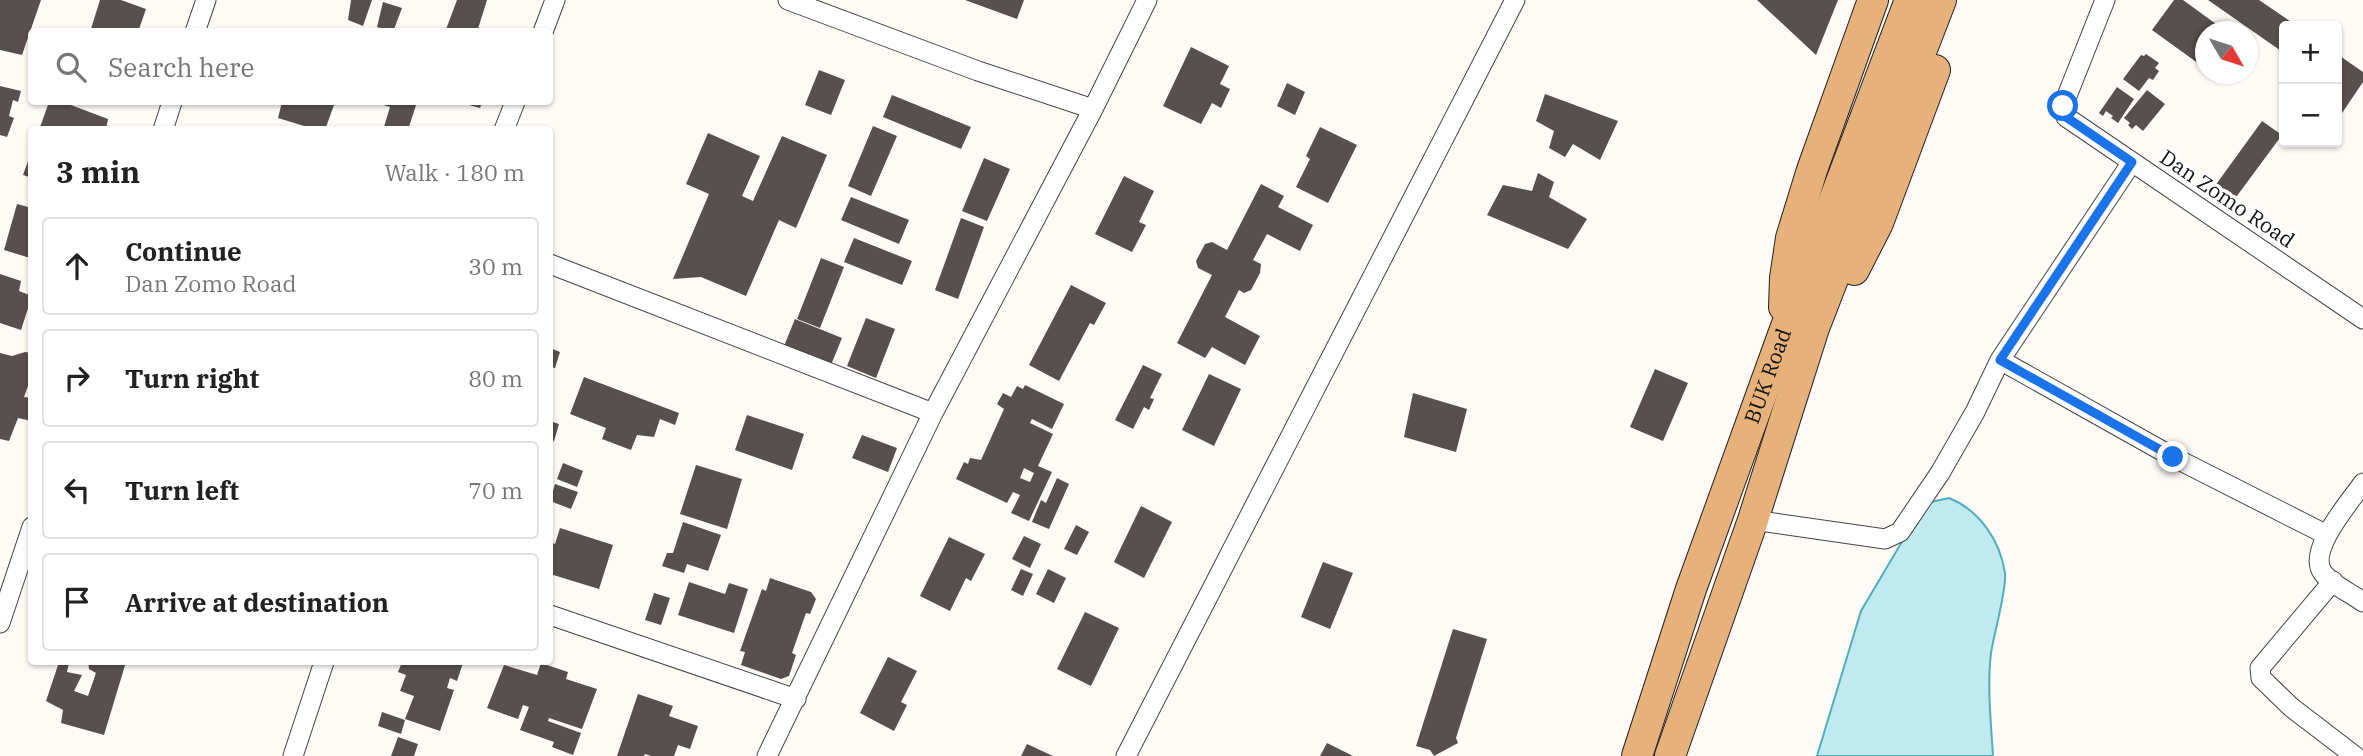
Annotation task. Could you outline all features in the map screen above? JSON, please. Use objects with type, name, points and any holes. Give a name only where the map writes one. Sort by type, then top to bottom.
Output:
[{"type":"main road","points":[[1784,332],[1785,278],[1791,238],[1812,170],[1873,0]]},
{"type":"main road","name":"BUK Road","points":[[1637,756],[1690,589],[1910,0]]},
{"type":"main road","name":"BUK Road","points":[[1670,756],[1753,520],[1814,328],[1941,0]]},
{"type":"main road","points":[[1814,328],[1844,287],[1878,223],[1961,0]]},
{"type":"street","points":[[196,28],[206,0]]},
{"type":"street","points":[[544,28],[555,0]]},
{"type":"street","points":[[788,0],[978,71],[1093,109]]},
{"type":"street","points":[[767,756],[933,413],[1093,109],[1147,0]]},
{"type":"street","points":[[1126,756],[1515,0]]},
{"type":"street","name":"Dan Zomo Road","points":[[2105,0],[2063,106],[2066,117],[2363,319]]},
{"type":"street","points":[[164,126],[171,105]]},
{"type":"street","points":[[506,126],[514,105]]},
{"type":"street","points":[[1753,520],[1885,538],[1896,535],[1940,473],[1975,412],[2000,360],[2132,162]]},
{"type":"street","points":[[553,265],[933,413]]},
{"type":"street","points":[[2000,360],[2173,457],[2327,535]]},
{"type":"street","points":[[2363,483],[2327,535],[2317,562],[2323,574],[2363,602]]},
{"type":"street","points":[[0,623],[28,539]]},
{"type":"street","points":[[2333,581],[2260,668],[2261,678],[2291,707],[2355,756]]},
{"type":"street","points":[[553,616],[796,699]]},
{"type":"street","points":[[293,756],[323,665]]},
{"type":"water","points":[[1949,498],[1979,518],[1993,538],[2005,573],[1990,666],[1993,756],[1817,756],[1861,611],[1913,523],[1931,502]]},
{"type":"building","points":[[0,0],[41,0],[31,28],[28,28],[22,55],[0,50]]},
{"type":"building","points":[[100,0],[121,0],[146,9],[139,28],[91,28]]},
{"type":"building","points":[[351,0],[372,0],[363,26],[348,20]]},
{"type":"building","points":[[457,0],[487,0],[478,28],[446,28]]},
{"type":"building","points":[[965,0],[1024,0],[1017,19]]},
{"type":"building","points":[[1757,0],[1838,0],[1816,55]]},
{"type":"building","points":[[2174,0],[2183,0],[2212,21],[2195,21],[2195,61],[2152,30]]},
{"type":"building","points":[[2208,0],[2259,0],[2290,21],[2279,21],[2279,50],[2258,35],[2258,21],[2238,21]]},
{"type":"building","points":[[383,2],[402,8],[394,28],[377,27]]},
{"type":"building","points":[[1191,47],[1229,66],[1220,84],[1230,89],[1221,108],[1212,103],[1201,124],[1163,106]]},
{"type":"building","points":[[2146,54],[2159,63],[2155,68],[2159,71],[2153,80],[2149,78],[2139,91],[2123,79],[2141,55]]},
{"type":"building","points":[[2342,57],[2363,72],[2363,82],[2342,113]]},
{"type":"building","points":[[819,70],[845,80],[831,115],[805,105]]},
{"type":"building","points":[[1287,83],[1305,92],[1295,115],[1277,106]]},
{"type":"building","points":[[0,86],[21,91],[18,102],[13,100],[9,116],[14,118],[7,137],[0,135]]},
{"type":"building","points":[[2117,87],[2134,99],[2118,123],[2106,111],[2103,116],[2099,113]]},
{"type":"building","points":[[2147,90],[2165,104],[2143,131],[2136,125],[2132,129],[2124,118]]},
{"type":"building","points":[[1545,94],[1618,121],[1600,160],[1573,144],[1565,157],[1549,148],[1554,131],[1536,121]]},
{"type":"building","points":[[892,95],[971,127],[961,149],[883,117]]},
{"type":"building","points":[[48,105],[71,105],[108,119],[107,126],[40,126]]},
{"type":"building","points":[[281,105],[334,105],[326,126],[304,126],[278,118]]},
{"type":"building","points":[[383,105],[416,105],[409,126],[384,126],[390,107]]},
{"type":"building","points":[[2262,121],[2279,133],[2279,139],[2231,204],[2212,190]]},
{"type":"building","points":[[873,126],[897,136],[871,196],[848,186]]},
{"type":"building","points":[[1320,127],[1357,145],[1328,203],[1296,187],[1310,159],[1306,156]]},
{"type":"building","points":[[708,133],[760,156],[742,196],[753,201],[782,136],[827,155],[796,228],[779,220],[746,296],[701,277],[673,279],[709,194],[686,184]]},
{"type":"building","points":[[984,158],[1010,169],[987,221],[962,211]]},
{"type":"building","points":[[28,161],[28,177],[23,175]]},
{"type":"building","points":[[1538,173],[1554,182],[1549,197],[1587,219],[1568,249],[1487,215],[1503,185],[1532,191]]},
{"type":"building","points":[[1124,176],[1154,191],[1139,222],[1146,225],[1132,252],[1095,234]]},
{"type":"building","points":[[1261,184],[1284,196],[1278,207],[1313,225],[1300,251],[1267,234],[1253,260],[1261,264],[1260,273],[1251,290],[1244,293],[1239,290],[1225,317],[1260,336],[1245,365],[1212,347],[1205,358],[1177,343],[1212,275],[1198,268],[1196,261],[1205,244],[1212,242],[1227,250]]},
{"type":"building","points":[[851,197],[909,220],[899,244],[841,220]]},
{"type":"building","points":[[17,204],[28,207],[28,257],[4,250]]},
{"type":"building","points":[[961,218],[984,227],[958,299],[935,290]]},
{"type":"building","points":[[854,238],[912,261],[902,285],[844,262]]},
{"type":"building","points":[[821,258],[844,267],[820,328],[797,319]]},
{"type":"building","points":[[0,274],[21,281],[19,291],[28,294],[28,308],[21,330],[0,323]]},
{"type":"building","points":[[1071,285],[1106,303],[1094,325],[1090,323],[1059,381],[1029,365]]},
{"type":"building","points":[[866,318],[895,329],[876,378],[847,366]]},
{"type":"building","points":[[795,319],[842,338],[831,365],[784,346]]},
{"type":"building","points":[[553,349],[560,352],[553,368]]},
{"type":"building","points":[[28,352],[28,386],[24,397],[28,398],[28,420],[18,418],[9,441],[0,439],[0,353],[12,356]]},
{"type":"building","points":[[1143,365],[1162,374],[1150,398],[1154,399],[1149,410],[1144,407],[1133,429],[1115,420]]},
{"type":"building","points":[[1655,369],[1688,383],[1663,441],[1630,427]]},
{"type":"building","points":[[1209,374],[1241,389],[1214,446],[1182,430]]},
{"type":"building","points":[[584,377],[679,413],[675,425],[660,419],[654,437],[637,435],[631,450],[602,439],[606,428],[570,414]]},
{"type":"building","points":[[1025,385],[1064,404],[1052,429],[1032,419],[1030,423],[1053,434],[1038,466],[1052,472],[1029,521],[1011,513],[1020,495],[1013,492],[1007,503],[956,479],[964,462],[968,464],[970,458],[981,460],[1004,409],[997,404],[1003,393],[1011,397],[1017,386],[1023,389]],"holes":[[[1024,468],[1034,473],[1030,482],[1020,478]]]},
{"type":"building","points":[[1413,393],[1467,409],[1456,452],[1404,437]]},
{"type":"building","points":[[747,415],[804,434],[792,470],[735,450]]},
{"type":"building","points":[[553,422],[559,424],[553,441]]},
{"type":"building","points":[[862,435],[897,448],[888,472],[852,458]]},
{"type":"building","points":[[563,463],[583,471],[577,487],[557,479]]},
{"type":"building","points":[[696,465],[742,479],[727,529],[680,514]]},
{"type":"building","points":[[1057,478],[1069,484],[1049,529],[1032,522],[1041,500],[1046,503]]},
{"type":"building","points":[[555,484],[578,492],[571,509],[553,502]]},
{"type":"building","points":[[1141,506],[1172,522],[1144,578],[1114,562]]},
{"type":"building","points":[[683,522],[721,535],[708,571],[687,564],[684,573],[662,566],[667,553],[673,553]]},
{"type":"building","points":[[1076,525],[1089,532],[1077,555],[1064,549]]},
{"type":"building","points":[[560,528],[613,545],[599,589],[553,575],[553,543],[555,544]]},
{"type":"building","points":[[1024,536],[1041,544],[1030,568],[1012,559]]},
{"type":"building","points":[[949,537],[985,554],[971,581],[966,578],[950,611],[920,596]]},
{"type":"building","points":[[1323,562],[1353,573],[1330,629],[1301,617]]},
{"type":"building","points":[[1021,569],[1033,574],[1023,596],[1011,590]]},
{"type":"building","points":[[1048,569],[1066,578],[1054,603],[1036,594]]},
{"type":"building","points":[[770,578],[811,592],[816,599],[810,614],[806,613],[792,653],[796,655],[789,676],[781,679],[741,665],[745,652],[740,651],[762,589],[766,591]]},
{"type":"building","points":[[689,582],[725,594],[729,583],[748,589],[734,633],[678,615]]},
{"type":"building","points":[[654,593],[670,598],[661,625],[645,620]]},
{"type":"building","points":[[1085,612],[1119,628],[1091,686],[1057,669]]},
{"type":"building","points":[[1453,629],[1487,639],[1456,738],[1458,743],[1434,756],[1430,750],[1416,746]]},
{"type":"building","points":[[888,657],[917,671],[901,702],[907,705],[894,731],[860,713]]},
{"type":"building","points":[[58,665],[69,665],[67,672],[82,675],[74,691],[88,696],[96,673],[89,669],[88,665],[125,665],[104,735],[61,723],[63,710],[46,701]]},
{"type":"building","points":[[401,665],[462,665],[457,681],[450,678],[447,688],[454,690],[440,731],[405,719],[414,696],[400,691],[406,675],[398,672]]},
{"type":"building","points":[[504,665],[537,675],[540,665],[547,665],[568,672],[566,679],[597,689],[582,729],[549,718],[548,721],[581,733],[573,755],[552,747],[554,742],[520,730],[529,707],[523,705],[518,719],[487,708]]},
{"type":"building","points":[[638,694],[673,706],[669,716],[698,726],[690,749],[678,745],[674,756],[617,756]]},
{"type":"building","points":[[382,712],[405,720],[401,734],[378,726]]},
{"type":"building","points":[[398,737],[418,744],[414,756],[391,756]]},
{"type":"building","points":[[1327,743],[1353,756],[1320,756]]},
{"type":"building","points":[[1027,744],[1053,756],[1021,756]]},
{"type":"route","points":[[2063,106],[2066,117],[2132,162],[2000,360],[2173,457]]}]
